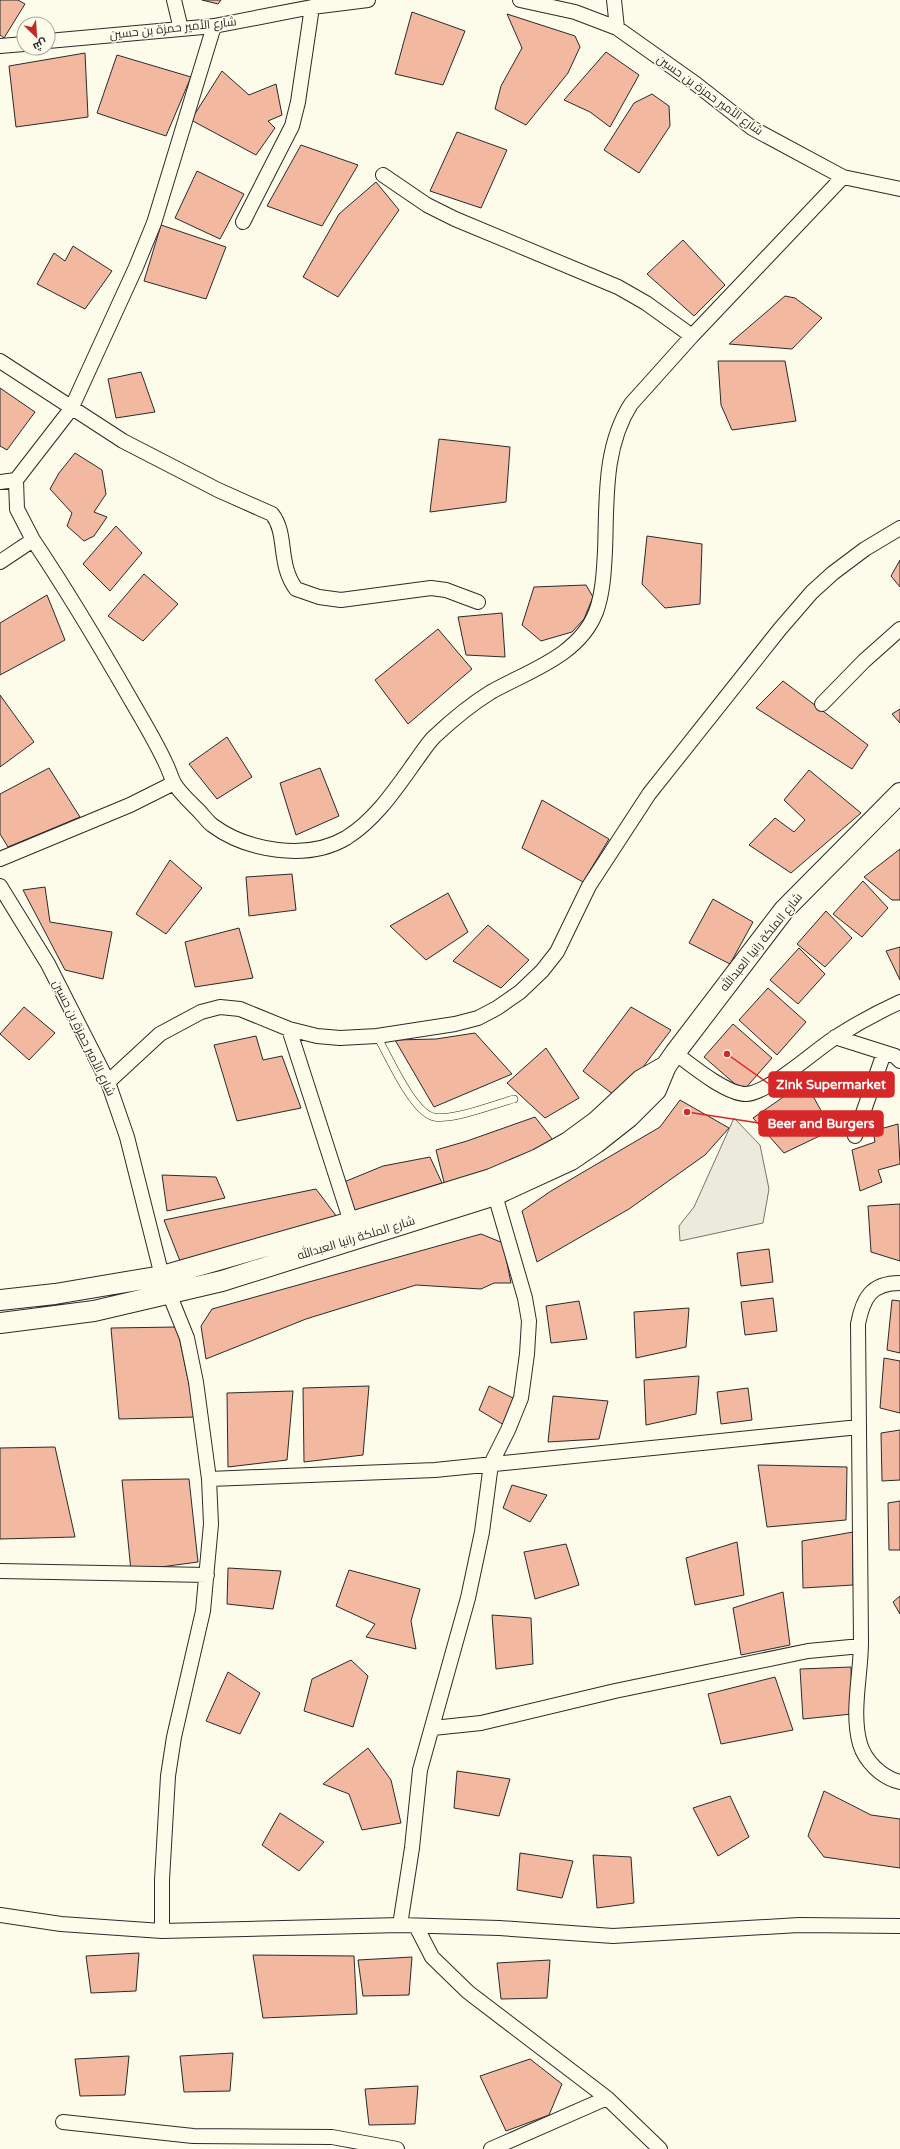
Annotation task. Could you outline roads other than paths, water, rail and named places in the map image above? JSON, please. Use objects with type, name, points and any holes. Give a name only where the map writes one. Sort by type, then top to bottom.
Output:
[{"type":"main road","name":"شارع الملكة رانيا العبدالله","points":[[0,1300],[55,1294],[222,1281],[495,1195],[553,1170],[571,1160],[596,1143],[629,1117],[656,1090],[671,1059],[784,910],[900,793]]},
{"type":"main road","name":"شارع الملكة رانيا العبدالله","points":[[0,1323],[94,1311],[165,1285],[351,1222],[491,1179],[538,1159],[567,1143],[597,1121],[641,1080],[671,1059]]},
{"type":"street","points":[[174,0],[181,29]]},
{"type":"street","name":"شارع الأمير حمزة بن حسين","points":[[56,40],[214,26],[312,7],[368,0]]},
{"type":"street","name":"شارع الأمير حمزة بن حسين","points":[[520,0],[576,12],[617,28],[696,84],[752,128],[843,177],[900,189]]},
{"type":"street","points":[[614,0],[617,28]]},
{"type":"street","points":[[243,222],[292,126],[298,102],[312,7]]},
{"type":"street","points":[[214,26],[154,223],[136,267],[71,409],[16,480],[17,509],[33,540],[91,631],[129,696],[166,763],[174,783],[210,824],[229,836],[253,844],[274,849],[302,850],[324,847],[343,840],[362,827],[381,807],[431,740],[464,710],[490,693],[544,665],[566,650],[583,634],[596,612],[604,575],[607,479],[612,450],[618,429],[631,404],[692,336],[843,177]]},
{"type":"street","points":[[0,46],[16,45]]},
{"type":"street","points":[[383,175],[427,206],[618,287],[646,304],[692,336]]},
{"type":"street","points":[[0,361],[71,409],[123,441],[170,466],[272,514],[280,529],[286,572],[296,589],[319,597],[341,600],[431,588],[446,590],[478,602]]},
{"type":"street","points":[[0,482],[16,480]]},
{"type":"street","points":[[108,1082],[160,1034],[201,1012],[220,1007],[240,1009],[289,1029],[317,1036],[340,1038],[377,1036],[455,1024],[478,1018],[503,1004],[520,992],[557,952],[589,886],[649,794],[780,629],[812,592],[833,573],[865,549],[900,528]]},
{"type":"street","points":[[0,562],[33,540]]},
{"type":"street","points":[[822,704],[864,661],[900,630]]},
{"type":"street","points":[[0,859],[130,805],[174,783]]},
{"type":"street","name":"شارع الأمير حمزة بن حسين","points":[[0,886],[48,964],[108,1082],[127,1136],[165,1285],[187,1338],[196,1382],[209,1479],[210,1524],[207,1575],[203,1610],[174,1737],[168,1776],[162,1880],[162,1931]]},
{"type":"street","points":[[671,1059],[726,1087],[745,1094],[755,1092],[774,1081],[835,1037],[900,1002]]},
{"type":"street","points":[[289,1029],[351,1222]]},
{"type":"street","points":[[835,1037],[895,1056],[900,1060]]},
{"type":"street","points":[[855,1136],[884,1053]]},
{"type":"street","points":[[400,1925],[412,1848],[420,1770],[433,1728],[468,1598],[482,1532],[491,1464],[508,1430],[521,1398],[527,1354],[529,1321],[525,1298],[495,1195]]},
{"type":"street","points":[[900,1283],[886,1283],[868,1294],[861,1306],[858,1324],[861,1646],[856,1722],[860,1745],[870,1762],[880,1772],[900,1782]]},
{"type":"street","points":[[209,1479],[435,1470],[859,1427]]},
{"type":"street","points":[[0,1571],[207,1575]]},
{"type":"street","points":[[433,1728],[481,1723],[615,1691],[808,1651],[861,1646]]},
{"type":"street","points":[[0,1915],[61,1924],[162,1931],[400,1925],[499,1928],[613,1936],[799,1926],[900,1926]]},
{"type":"street","points":[[416,1926],[432,1957],[468,1992],[607,2098],[660,2149]]},
{"type":"street","points":[[491,2149],[607,2098]]},
{"type":"street","points":[[63,2122],[193,2136],[332,2137],[397,2149]]},
{"type":"lane","points":[[377,1036],[415,1103],[429,1116],[445,1118],[514,1099]]},
{"type":"place","name":"Zink Supermarket","points":[[727,1054]]},
{"type":"place","name":"Beer and Burgers","points":[[687,1112]]}]
